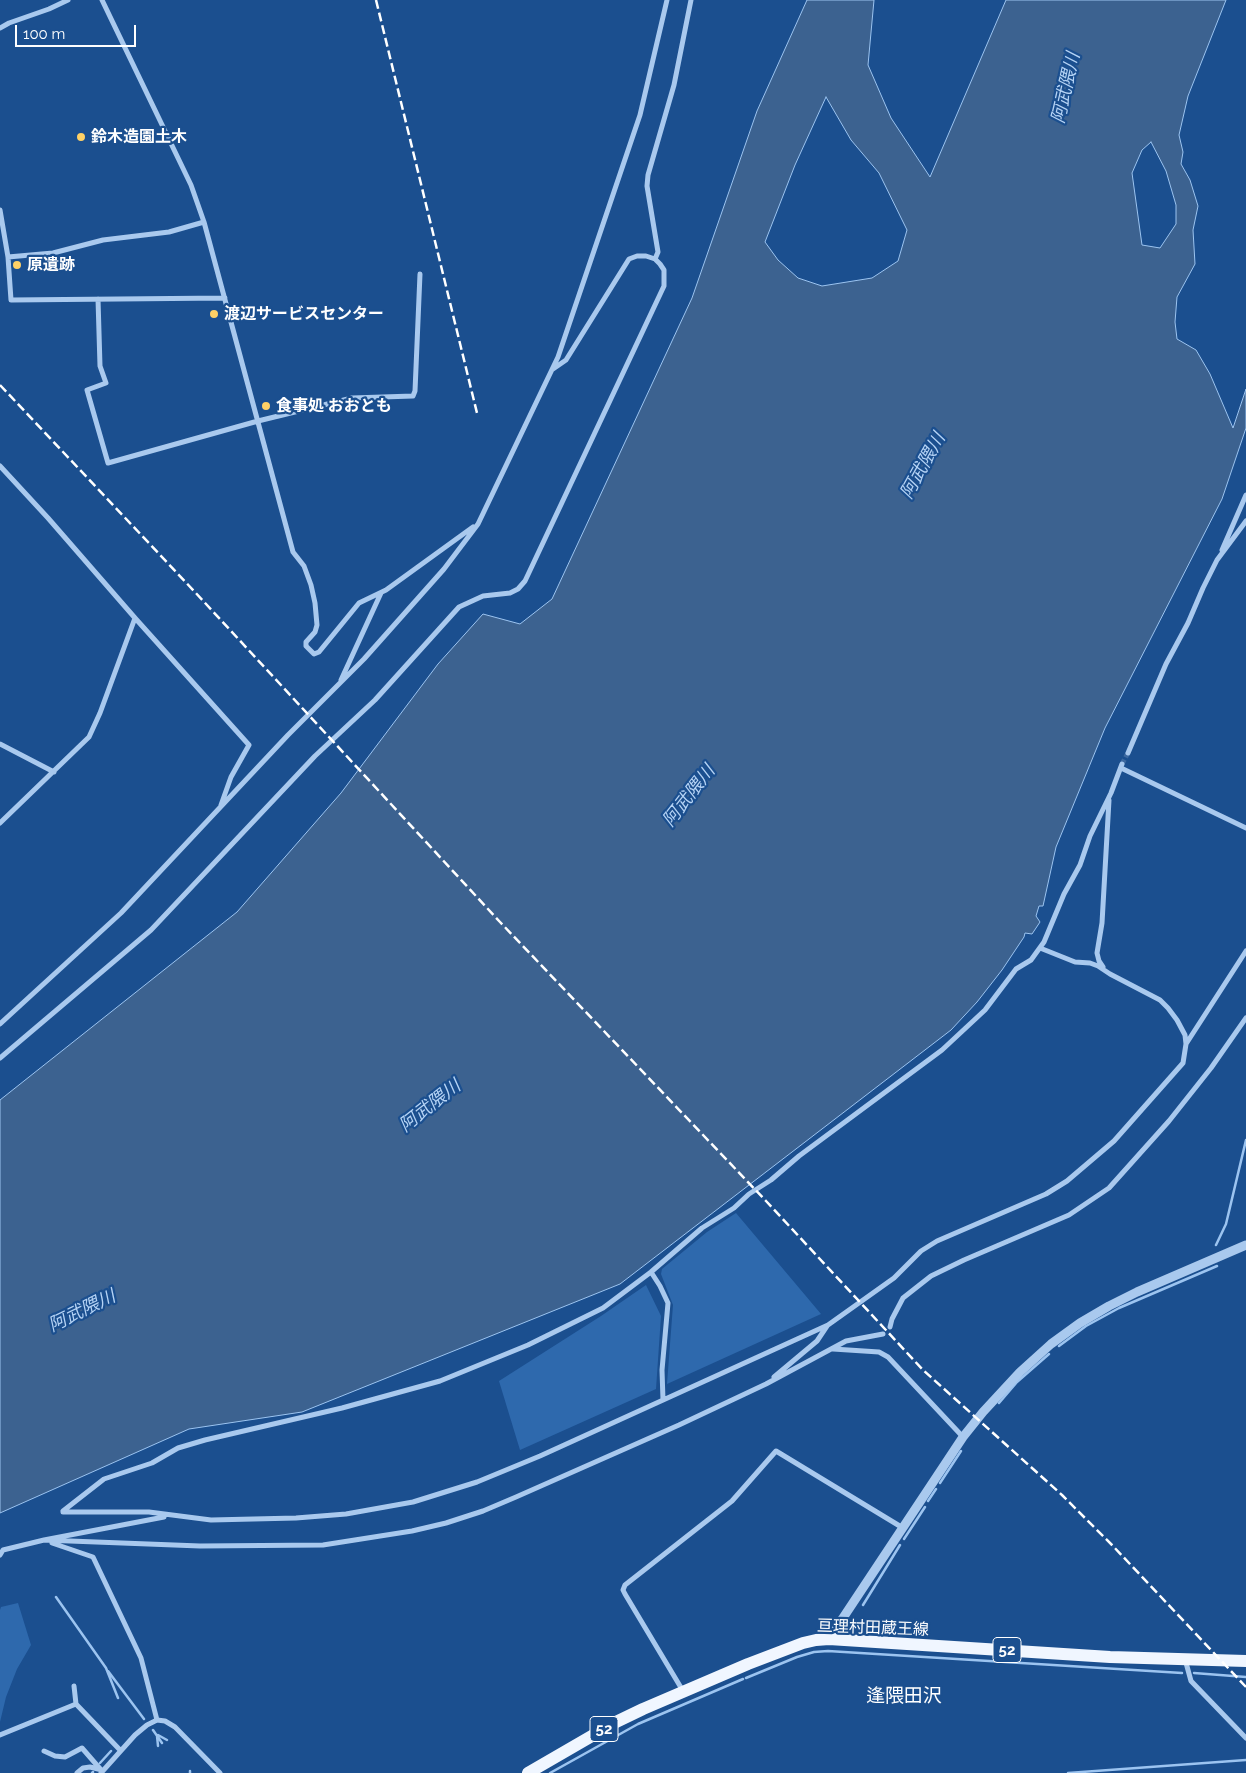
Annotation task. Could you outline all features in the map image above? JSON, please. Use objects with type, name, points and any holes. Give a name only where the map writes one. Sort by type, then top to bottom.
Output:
[{"type":"main road","name":"亘理村田蔵王線","points":[[528,1773],[616,1722],[683,1692],[803,1643],[830,1640],[1110,1657],[1246,1661]]},
{"type":"street","points":[[0,28],[68,0]]},
{"type":"street","points":[[102,0],[191,185],[204,222],[293,552],[304,566],[315,602],[317,625],[315,632],[306,642],[306,646],[314,654],[320,652],[359,603],[381,592],[478,524]]},
{"type":"street","points":[[0,1024],[121,913],[288,735],[364,659],[444,569],[478,524],[553,369],[640,115],[667,0]]},
{"type":"street","points":[[655,259],[658,252],[647,186],[648,175],[674,85],[691,0]]},
{"type":"street","points":[[0,210],[3,242],[8,257],[11,300],[225,298]]},
{"type":"street","points":[[8,257],[53,253],[103,240],[169,232],[204,222]]},
{"type":"street","points":[[0,1058],[151,930],[315,756],[375,700],[459,607],[483,596],[510,593],[518,589],[525,581],[664,286],[664,270],[655,259],[637,256],[629,259],[566,360],[553,369]]},
{"type":"street","points":[[98,299],[100,366],[106,383],[87,390],[108,463],[258,421],[352,398],[413,396],[415,391],[420,274]]},
{"type":"street","points":[[0,466],[248,745],[231,777],[219,809]]},
{"type":"street","points":[[1128,753],[1166,664],[1188,622],[1246,495]]},
{"type":"street","points":[[1217,560],[1244,529],[1246,521]]},
{"type":"street","points":[[339,684],[381,592]]},
{"type":"street","points":[[0,823],[89,737],[100,713],[135,618]]},
{"type":"street","points":[[0,744],[54,772]]},
{"type":"street","points":[[1040,948],[1075,962],[1090,963],[1160,1000],[1168,1008],[1185,1035],[1186,1044],[1183,1063],[1114,1141],[1067,1181],[1046,1194],[937,1241],[920,1251],[894,1278],[828,1325],[540,1456],[477,1482],[413,1502],[346,1514],[296,1518],[211,1520],[149,1512],[63,1512],[104,1479],[152,1462],[178,1448],[342,1408],[440,1381],[528,1345],[603,1308],[651,1272],[702,1228],[734,1208],[749,1194],[771,1180],[799,1156],[942,1050],[985,1010],[1016,969],[1031,960],[1040,948],[1064,894],[1080,865],[1090,836],[1122,766],[1246,828]]},
{"type":"street","points":[[1106,972],[1099,961],[1097,953],[1102,923],[1109,798]]},
{"type":"street","points":[[1186,1044],[1246,951]]},
{"type":"street","points":[[890,1327],[903,1298],[932,1276],[964,1260],[1069,1215],[1109,1188],[1168,1121],[1211,1068],[1246,1018]]},
{"type":"street","points":[[830,1640],[963,1437],[982,1412],[1020,1372],[1051,1344],[1080,1323],[1137,1292],[1246,1246]]},
{"type":"street","points":[[651,1272],[668,1303],[662,1370],[663,1400]]},
{"type":"street","points":[[766,1384],[817,1341],[828,1325]]},
{"type":"street","points":[[44,1540],[200,1546],[323,1545],[412,1531],[464,1517],[516,1497],[680,1425],[766,1384],[846,1341],[883,1334]]},
{"type":"street","points":[[833,1349],[879,1352],[888,1357],[963,1437]]},
{"type":"street","points":[[683,1692],[623,1590],[625,1585],[732,1501],[776,1451],[903,1528]]},
{"type":"street","points":[[0,1555],[3,1550],[44,1540],[169,1516]]},
{"type":"street","points":[[44,1540],[93,1556],[141,1658],[157,1720]]},
{"type":"street","points":[[1185,1659],[1191,1681],[1246,1738]]},
{"type":"street","points":[[74,1686],[76,1704],[120,1750]]},
{"type":"street","points":[[0,1735],[76,1704]]},
{"type":"street","points":[[102,1772],[120,1750],[147,1725],[157,1720],[165,1721],[175,1727],[220,1773]]},
{"type":"street","points":[[44,1750],[54,1756],[65,1757],[82,1748],[102,1772]]},
{"type":"street","points":[[77,1773],[83,1768],[90,1767],[102,1772]]},
{"type":"shaded area","points":[[736,1213],[821,1314],[667,1384],[673,1305],[661,1274],[662,1269],[707,1232]]},
{"type":"shaded area","points":[[646,1285],[661,1316],[656,1389],[520,1450],[499,1381]]},
{"type":"shaded area","points":[[18,1603],[31,1645],[17,1669],[6,1697],[0,1722],[0,1610],[1,1607]]},
{"type":"water","name":"阿武隈川","points":[[807,0],[874,0],[868,65],[891,118],[930,177],[1006,0],[1226,0],[1188,96],[1179,135],[1183,152],[1181,164],[1190,180],[1198,206],[1193,230],[1195,264],[1177,297],[1175,322],[1177,339],[1196,350],[1210,374],[1233,428],[1246,389],[1246,428],[1222,499],[1105,728],[1056,847],[1043,906],[1039,906],[1036,916],[1040,922],[1032,934],[1025,933],[1002,970],[977,1002],[951,1030],[620,1284],[302,1412],[189,1429],[0,1513],[0,1100],[237,912],[341,793],[438,664],[483,614],[520,624],[552,599],[692,298],[757,111]],"holes":[[[826,97],[851,140],[879,173],[907,230],[898,261],[872,278],[822,286],[798,278],[778,260],[765,242],[795,165]],[[1151,142],[1166,171],[1176,205],[1176,224],[1160,248],[1142,245],[1132,173],[1142,150]]]},
{"type":"waterway","points":[[1216,1245],[1226,1224],[1246,1140]]},
{"type":"waterway","points":[[1059,1346],[1086,1326],[1119,1308],[1217,1266]]},
{"type":"waterway","points":[[999,1403],[1017,1382],[1049,1354]]},
{"type":"waterway","points":[[940,1483],[961,1451]]},
{"type":"waterway","points":[[928,1501],[936,1489]]},
{"type":"waterway","points":[[904,1539],[925,1507]]},
{"type":"waterway","points":[[863,1605],[900,1545]]},
{"type":"waterway","points":[[56,1597],[106,1668],[118,1698]]},
{"type":"waterway","points":[[846,1633],[854,1620]]},
{"type":"waterway","points":[[746,1678],[797,1657],[814,1652],[828,1651],[1182,1673]]},
{"type":"waterway","points":[[108,1671],[144,1719]]},
{"type":"waterway","points":[[1194,1673],[1246,1677]]},
{"type":"waterway","points":[[550,1773],[638,1724],[743,1679]]},
{"type":"waterway","points":[[153,1730],[162,1743]]},
{"type":"waterway","points":[[158,1735],[167,1740]]},
{"type":"waterway","points":[[157,1736],[158,1746]]},
{"type":"waterway","points":[[100,1763],[111,1751]]},
{"type":"waterway","points":[[1068,1773],[1246,1760]]},
{"type":"tunnel","points":[[1122,764],[1128,753]]},
{"type":"railway","points":[[376,0],[477,413]]},
{"type":"railway","points":[[0,385],[194,591],[500,922],[766,1201],[923,1370],[1062,1495],[1112,1545],[1246,1687]]},
{"type":"place","name":"鈴木造園土木","points":[[81,137]]},
{"type":"place","name":"原遺跡","points":[[17,265]]},
{"type":"place","name":"渡辺サービスセンター","points":[[214,314]]},
{"type":"place","name":"食事処 おおとも","points":[[266,406]]},
{"type":"district","name":"逢隈田沢","points":[[904,1696]]}]
